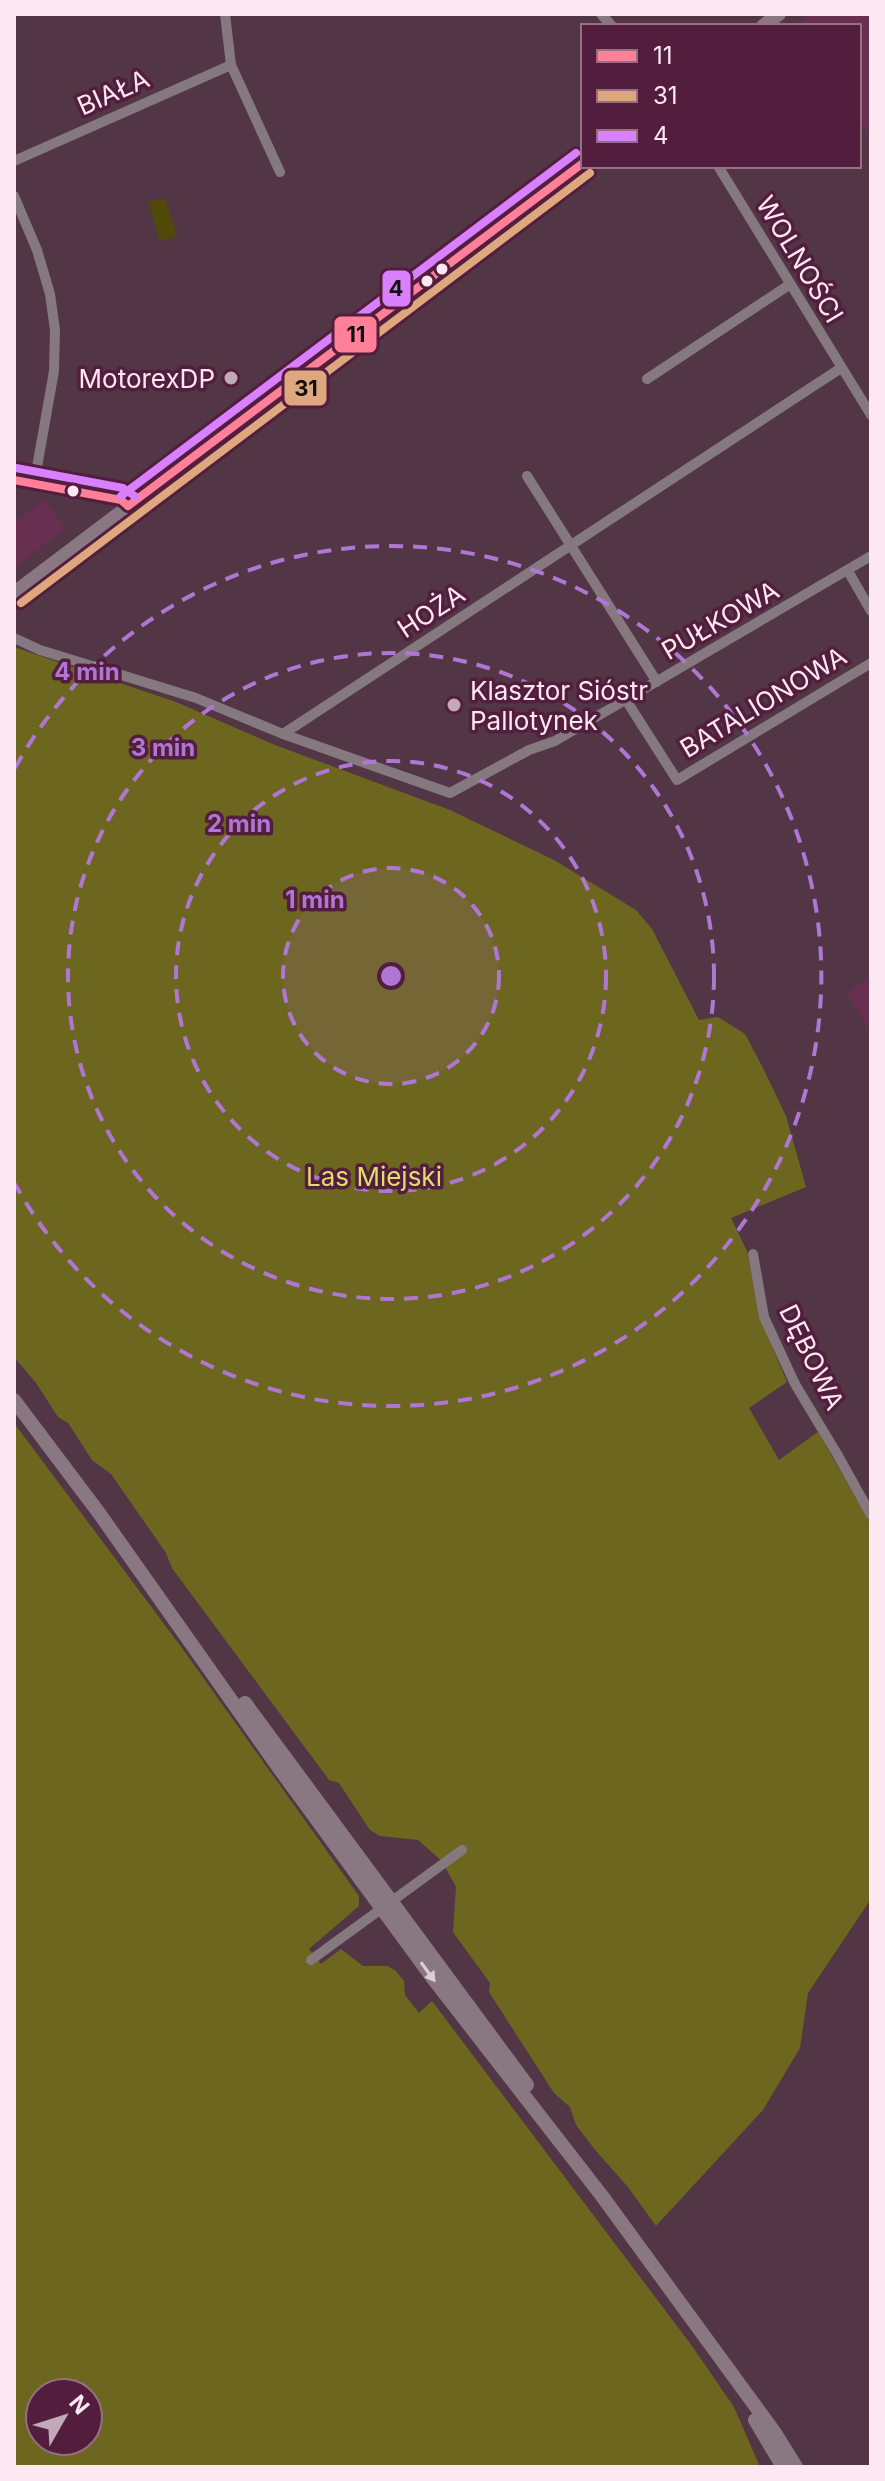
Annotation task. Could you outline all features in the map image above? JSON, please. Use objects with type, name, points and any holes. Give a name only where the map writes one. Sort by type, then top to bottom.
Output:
[{"type":"main road","points":[[14,593],[581,165]]},
{"type":"main road","points":[[14,1400],[180,1626],[279,1768],[387,1905],[435,1981],[602,2196],[775,2433],[796,2467]]},
{"type":"main road","points":[[721,2361],[783,2467]]},
{"type":"street","points":[[225,14],[231,65],[280,172]]},
{"type":"street","name":"BIAŁA","points":[[14,161],[231,65]]},
{"type":"street","name":"WOLNOŚCI","points":[[719,168],[871,415]]},
{"type":"street","points":[[14,196],[42,265],[55,330],[54,371],[34,484]]},
{"type":"street","points":[[647,379],[789,285]]},
{"type":"street","name":"HOŻA","points":[[283,734],[841,368]]},
{"type":"street","points":[[527,476],[657,682]]},
{"type":"street","points":[[14,480],[121,500],[128,506]]},
{"type":"street","name":"PUŁKOWA","points":[[283,734],[450,793],[529,750],[555,741],[871,556]]},
{"type":"street","points":[[848,571],[871,611]]},
{"type":"street","points":[[14,638],[40,650],[196,698],[283,734]]},
{"type":"street","name":"BATALIONOWA","points":[[626,700],[677,780],[871,663]]},
{"type":"street","name":"DĘBOWA","points":[[753,1254],[764,1317],[795,1384],[871,1515]]},
{"type":"street","points":[[311,1960],[462,1850]]},
{"type":"shaded area","points":[[810,14],[871,14],[871,136],[861,124],[861,24],[797,24]]},
{"type":"shaded area","points":[[165,198],[177,236],[160,241],[148,202]]},
{"type":"shaded area","points":[[44,500],[66,528],[14,568],[14,523]]},
{"type":"shaded area","points":[[871,976],[871,1029],[870,1030],[847,994]]},
{"type":"green space","name":"Las Miejski","points":[[14,647],[176,702],[275,745],[450,810],[554,860],[636,910],[652,929],[699,1020],[718,1017],[745,1034],[786,1116],[806,1187],[731,1218],[747,1251],[760,1318],[787,1382],[749,1408],[779,1460],[818,1432],[871,1525],[871,1899],[808,1993],[800,2048],[763,2110],[656,2226],[576,2125],[570,2107],[554,2093],[489,1992],[490,1983],[453,1932],[456,1887],[443,1863],[315,1956],[321,1964],[341,1949],[363,1966],[387,1966],[404,1981],[405,1995],[419,2013],[432,2001],[692,2346],[734,2407],[760,2467],[14,2467],[14,1423],[182,1648],[359,1896],[359,1906],[309,1949],[314,1955],[443,1862],[418,1840],[380,1836],[370,1830],[339,1783],[329,1780],[172,1568],[166,1553],[111,1474],[92,1460],[14,1357]]},
{"type":"transit line","name":"4","points":[[121,496],[576,153]]},
{"type":"transit line","name":"11","points":[[128,506],[581,165]]},
{"type":"transit line","name":"31","points":[[21,603],[590,173]]},
{"type":"transit line","name":"4","points":[[16,468],[123,488],[136,497]]},
{"type":"transit line","name":"11","points":[[14,480],[121,500],[128,506]]},
{"type":"place","name":"MotorexDP","points":[[231,378]]},
{"type":"place","name":"Klasztor Sióstr Pallotynek","points":[[454,705]]}]
